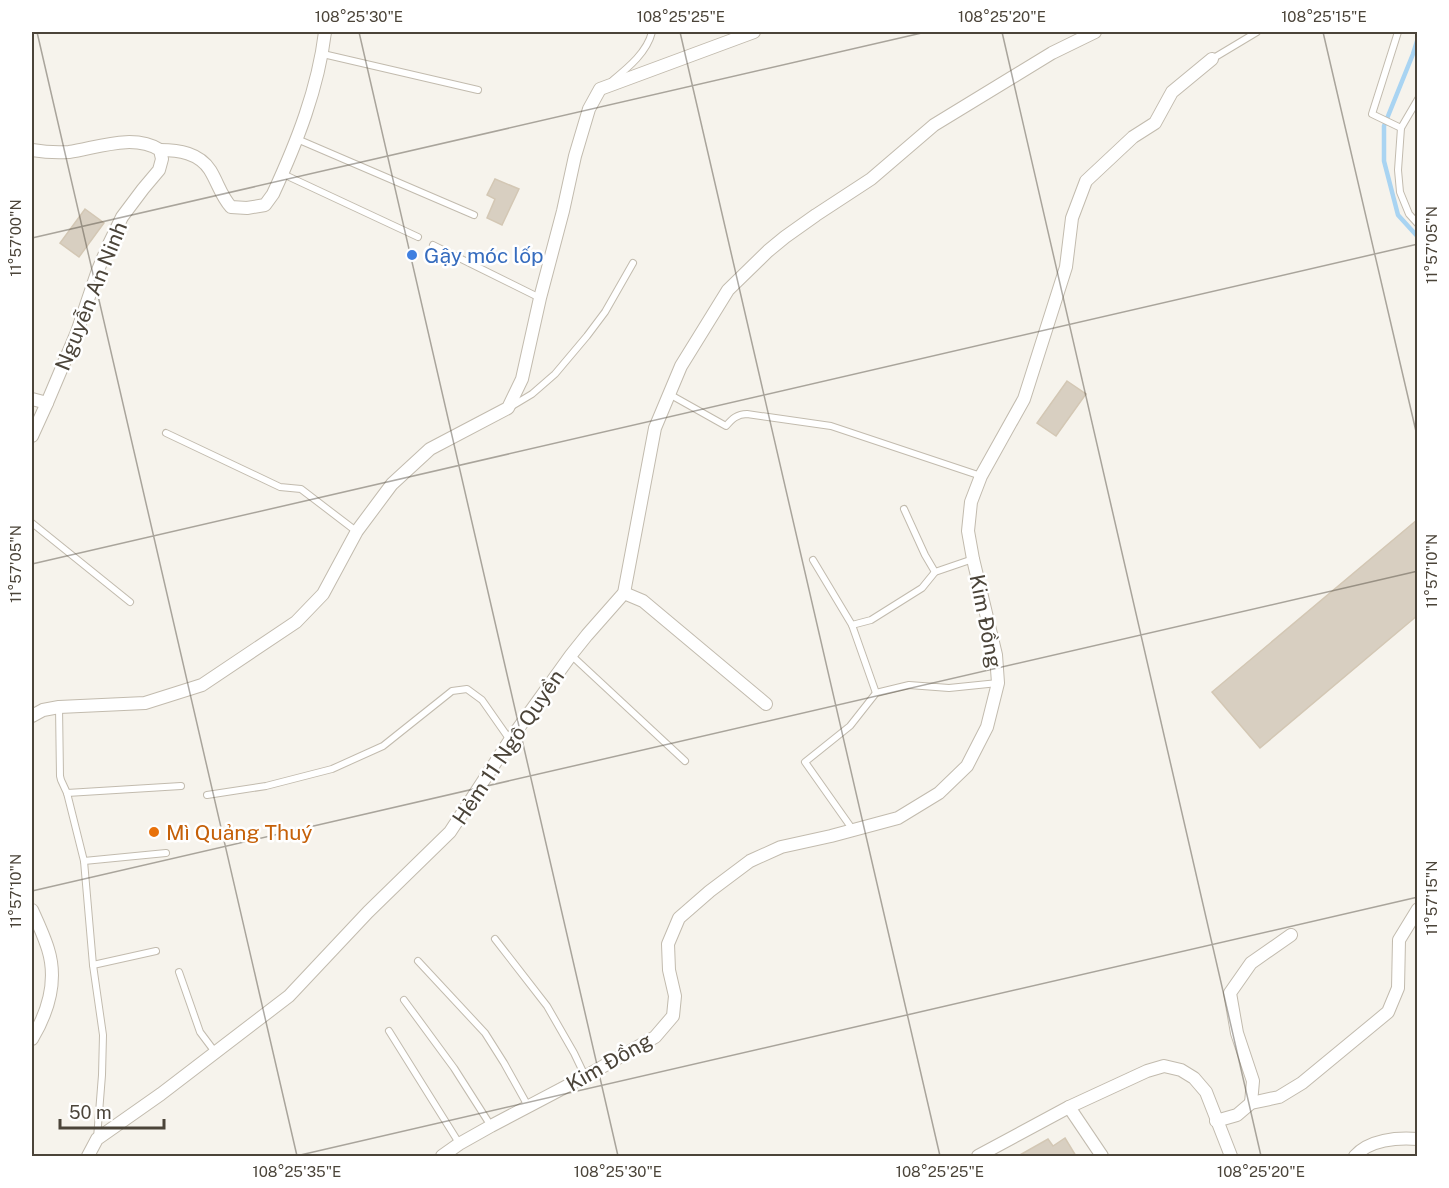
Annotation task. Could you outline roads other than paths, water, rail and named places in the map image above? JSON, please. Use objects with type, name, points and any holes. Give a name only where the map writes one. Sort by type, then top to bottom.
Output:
[{"type":"street","points":[[32,150],[50,153],[70,152],[124,142],[140,142],[160,150],[179,150],[195,156],[209,168],[224,200],[231,207],[247,208],[265,205],[283,174],[305,119],[322,54],[325,32]]},
{"type":"street","points":[[32,716],[43,710],[59,707],[145,703],[202,685],[296,622],[322,594],[357,531],[392,484],[430,449],[508,408],[522,379],[575,156],[590,109],[600,89],[754,32]]},
{"type":"street","points":[[766,705],[643,601],[624,592],[655,428],[681,366],[728,290],[768,251],[870,179],[934,125],[1052,53],[1095,32]]},
{"type":"street","name":"Kim Đồng","points":[[442,1156],[491,1126],[655,1037],[673,1016],[675,996],[669,970],[668,944],[679,918],[750,861],[781,847],[898,818],[939,793],[967,766],[987,727],[998,682],[996,655],[968,531],[971,502],[981,476],[1024,399],[1066,267],[1072,218],[1086,181],[1134,137],[1155,123],[1172,92],[1212,59]]},
{"type":"street","name":"Nguyễn An Ninh","points":[[32,436],[77,332],[109,244],[122,217],[159,170],[162,159],[160,150]]},
{"type":"street","points":[[32,399],[47,403]]},
{"type":"street","name":"Hẻm 11 Ngô Quyền","points":[[88,1156],[97,1139],[161,1094],[290,996],[368,912],[450,832],[510,740],[586,634],[624,592]]},
{"type":"street","points":[[1216,1121],[1237,1115],[1251,1103],[1279,1097],[1302,1083],[1388,1012],[1398,988],[1399,940],[1418,909]]},
{"type":"street","points":[[32,910],[49,951],[52,974],[50,1000],[42,1022],[32,1039]]},
{"type":"street","points":[[1251,1103],[1253,1081],[1237,1033],[1230,993],[1251,963],[1291,934]]},
{"type":"street","points":[[978,1156],[1068,1107],[1147,1071],[1164,1066],[1181,1070],[1194,1078],[1206,1092],[1230,1156]]},
{"type":"street","points":[[1068,1107],[1102,1156]]},
{"type":"street","points":[[1354,1156],[1369,1145],[1398,1139],[1418,1139]]},
{"type":"lane","points":[[600,89],[641,54],[652,32]]},
{"type":"lane","points":[[1212,59],[1257,32]]},
{"type":"lane","points":[[1398,32],[1372,114],[1401,128]]},
{"type":"lane","points":[[322,54],[478,90]]},
{"type":"lane","points":[[1418,99],[1401,128],[1398,170],[1400,192],[1409,214],[1418,224]]},
{"type":"lane","points":[[297,139],[474,215]]},
{"type":"lane","points":[[283,174],[418,237]]},
{"type":"lane","points":[[433,245],[540,298]]},
{"type":"lane","points":[[508,408],[532,394],[555,374],[605,312],[633,263]]},
{"type":"lane","points":[[669,394],[726,426],[741,414],[831,426],[981,476]]},
{"type":"lane","points":[[166,433],[280,487],[301,489],[357,531]]},
{"type":"lane","points":[[904,509],[935,572]]},
{"type":"lane","points":[[32,523],[130,602]]},
{"type":"lane","points":[[852,625],[871,620],[922,588],[935,572],[973,559]]},
{"type":"lane","points":[[813,560],[852,625],[876,693]]},
{"type":"lane","points":[[571,655],[685,761]]},
{"type":"lane","points":[[853,831],[805,762],[850,726],[876,693],[909,685],[949,688],[998,682]]},
{"type":"lane","points":[[207,795],[266,786],[332,769],[383,746],[452,691],[467,689],[482,700],[510,740]]},
{"type":"lane","name":"Hẻm 11 Ngô Quyền","points":[[59,707],[60,780],[67,793],[84,861],[93,965],[103,1035],[97,1139]]},
{"type":"lane","points":[[67,793],[181,786]]},
{"type":"lane","points":[[84,861],[166,853]]},
{"type":"lane","points":[[495,939],[547,1006],[586,1076]]},
{"type":"lane","points":[[93,965],[156,951]]},
{"type":"lane","points":[[418,961],[485,1033],[529,1106]]},
{"type":"lane","points":[[179,972],[200,1032],[215,1053]]},
{"type":"lane","points":[[404,1000],[454,1068],[491,1126]]},
{"type":"lane","points":[[389,1030],[459,1144]]},
{"type":"waterway","points":[[1418,38],[1384,126],[1384,161],[1398,215],[1418,237]]},
{"type":"place","name":"Gậy móc lốp","points":[[412,255]]},
{"type":"place","name":"Mì Quảng Thuý","points":[[154,832]]}]
